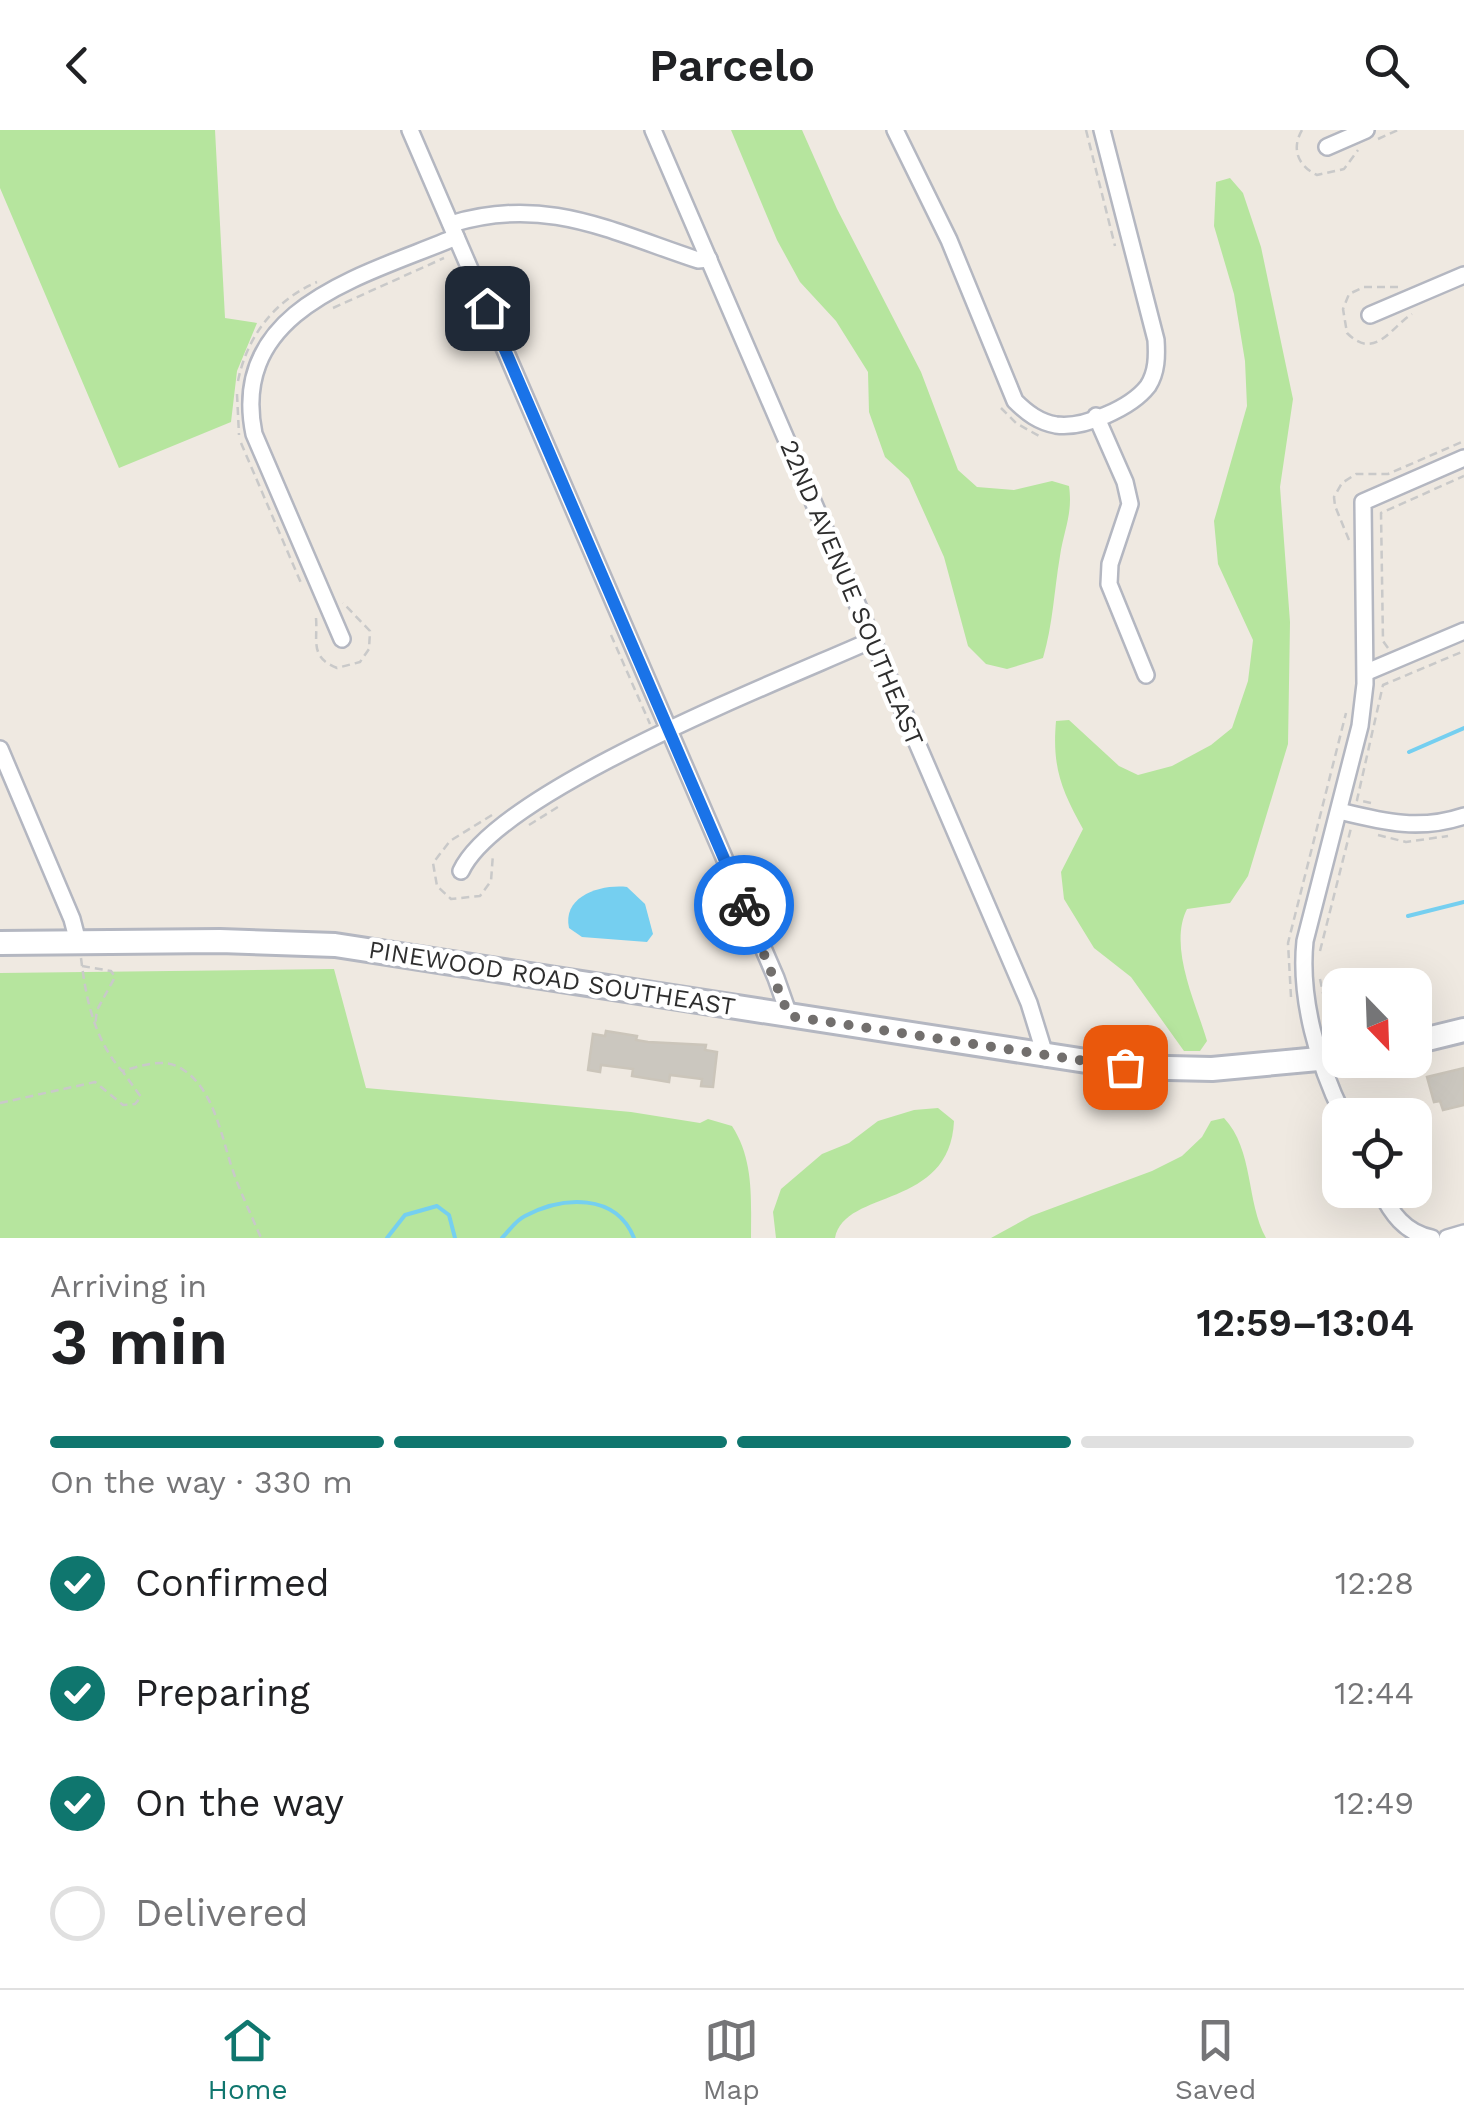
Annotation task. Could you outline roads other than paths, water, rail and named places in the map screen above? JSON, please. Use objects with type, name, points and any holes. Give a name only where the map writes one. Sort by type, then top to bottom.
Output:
[{"type":"street","points":[[410,130],[789,1016]]},
{"type":"street","name":"22ND AVENUE SOUTHEAST","points":[[653,130],[1030,1003],[1046,1058]]},
{"type":"street","points":[[895,130],[949,240],[1016,402],[1034,418],[1057,425],[1096,416],[1130,402],[1149,384],[1156,351],[1102,130]]},
{"type":"street","points":[[1327,147],[1366,130]]},
{"type":"street","points":[[342,639],[254,434],[250,404],[255,374],[274,334],[302,306],[453,230],[509,211],[552,214],[628,234],[698,260],[708,259]]},
{"type":"street","points":[[1370,316],[1464,275]]},
{"type":"street","points":[[1096,416],[1125,482],[1130,504],[1110,564],[1109,584],[1146,675]]},
{"type":"street","points":[[1322,1027],[1303,980],[1304,954],[1360,726],[1367,672],[1363,502],[1464,458]]},
{"type":"street","points":[[1367,672],[1464,631]]},
{"type":"street","points":[[461,871],[472,851],[490,833],[607,760],[872,640]]},
{"type":"street","points":[[0,749],[72,918],[78,942]]},
{"type":"street","points":[[1340,812],[1409,826],[1439,824],[1464,816]]},
{"type":"street","name":"PINEWOOD ROAD SOUTHEAST","points":[[0,943],[255,941],[335,945],[1046,1058],[1182,1069],[1322,1053]]},
{"type":"street","points":[[1432,1038],[1464,1030]]},
{"type":"street","points":[[1390,1208],[1417,1234],[1432,1238]]},
{"type":"street","points":[[1447,1238],[1464,1233]]},
{"type":"water","points":[[627,887],[645,904],[653,934],[647,942],[582,937],[569,928],[568,917],[577,900],[595,890]]},
{"type":"waterway","points":[[1409,752],[1464,728]]},
{"type":"waterway","points":[[1408,916],[1464,902]]},
{"type":"waterway","points":[[502,1238],[525,1216],[571,1202],[602,1206],[615,1213],[634,1238]]},
{"type":"waterway","points":[[387,1238],[405,1215],[437,1206],[449,1215],[455,1238]]}]
